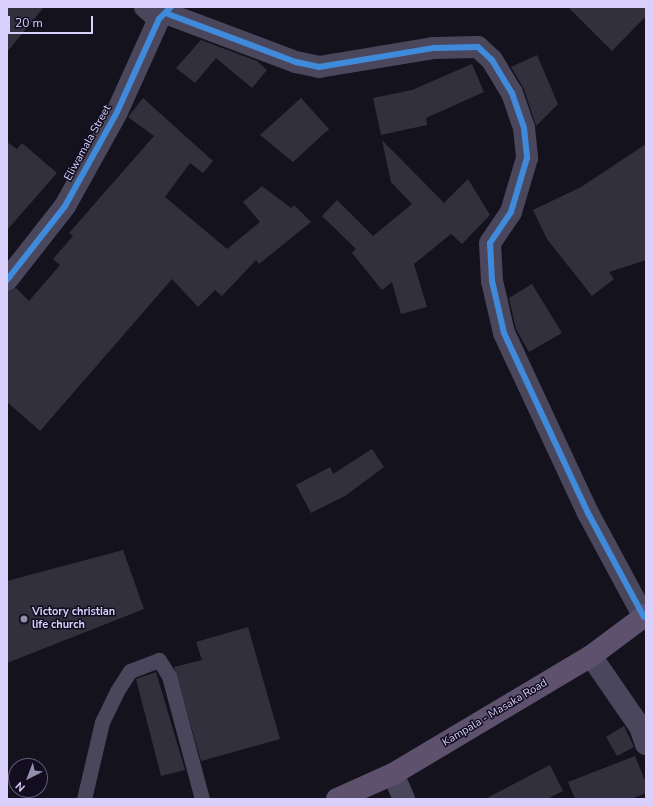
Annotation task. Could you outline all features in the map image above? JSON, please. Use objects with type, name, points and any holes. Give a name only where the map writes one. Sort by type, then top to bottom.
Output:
[{"type":"main road","name":"Kampala - Masaka Road","points":[[338,799],[393,774],[591,656],[645,616]]},
{"type":"street","name":"Eliwamala Street","points":[[7,280],[65,206],[117,112],[161,12]]},
{"type":"street","points":[[161,12],[296,62],[319,67],[434,48],[478,47],[492,60],[512,93],[524,128],[527,158],[511,212],[490,243],[492,281],[504,333],[588,513],[645,616]]},
{"type":"street","points":[[591,656],[640,727],[646,744]]},
{"type":"street","points":[[393,774],[404,799]]},
{"type":"lane","points":[[84,799],[102,722],[117,692],[130,671],[159,660],[169,676],[202,799]]},
{"type":"building","points":[[7,7],[44,7],[7,52]]},
{"type":"building","points":[[568,7],[646,7],[646,16],[612,51]]},
{"type":"building","points":[[201,40],[257,61],[267,70],[252,88],[216,58],[195,83],[176,68]]},
{"type":"building","points":[[537,55],[558,104],[536,126],[524,89],[511,67]]},
{"type":"building","points":[[472,64],[484,92],[426,118],[427,125],[381,135],[373,98],[412,90]]},
{"type":"building","points":[[143,98],[213,161],[203,173],[190,163],[165,197],[227,249],[260,222],[243,202],[262,186],[291,208],[294,205],[311,222],[259,264],[256,260],[222,296],[215,290],[198,307],[172,279],[40,431],[7,402],[7,292],[16,288],[29,301],[60,265],[53,259],[73,236],[69,233],[154,136],[128,117]]},
{"type":"building","points":[[301,98],[329,129],[293,162],[260,135]]},
{"type":"building","points":[[382,140],[444,203],[468,179],[490,215],[462,244],[451,234],[414,264],[427,307],[401,314],[392,282],[382,290],[352,253],[356,249],[322,216],[337,200],[373,236],[412,204],[391,182]]},
{"type":"building","points":[[7,142],[17,149],[22,143],[57,173],[7,230]]},
{"type":"building","points":[[646,144],[646,260],[609,272],[614,279],[592,296],[547,239],[533,210],[581,187]]},
{"type":"building","points":[[532,284],[562,333],[529,352],[516,329],[509,298]]},
{"type":"building","points":[[372,449],[384,467],[345,496],[311,513],[296,485],[330,467],[333,474]]},
{"type":"building","points":[[123,550],[144,609],[7,663],[7,581]]},
{"type":"building","points":[[248,627],[280,739],[201,761],[174,667],[202,660],[196,642]]},
{"type":"building","points":[[156,672],[185,770],[161,776],[136,679]]},
{"type":"building","points":[[624,726],[634,747],[617,756],[606,737]]},
{"type":"building","points":[[635,756],[646,783],[646,793],[631,799],[575,799],[568,782]]},
{"type":"building","points":[[550,765],[563,791],[547,799],[485,799]]},
{"type":"cycle path","points":[[7,280],[65,206],[117,112],[159,19],[171,7]]},
{"type":"cycle path","points":[[168,14],[296,62],[319,67],[434,48],[478,47],[492,60],[512,93],[524,128],[527,158],[511,212],[490,243],[492,281],[504,333],[588,513],[644,617]]},
{"type":"place","name":"Victory christian life church","points":[[24,619]]}]
